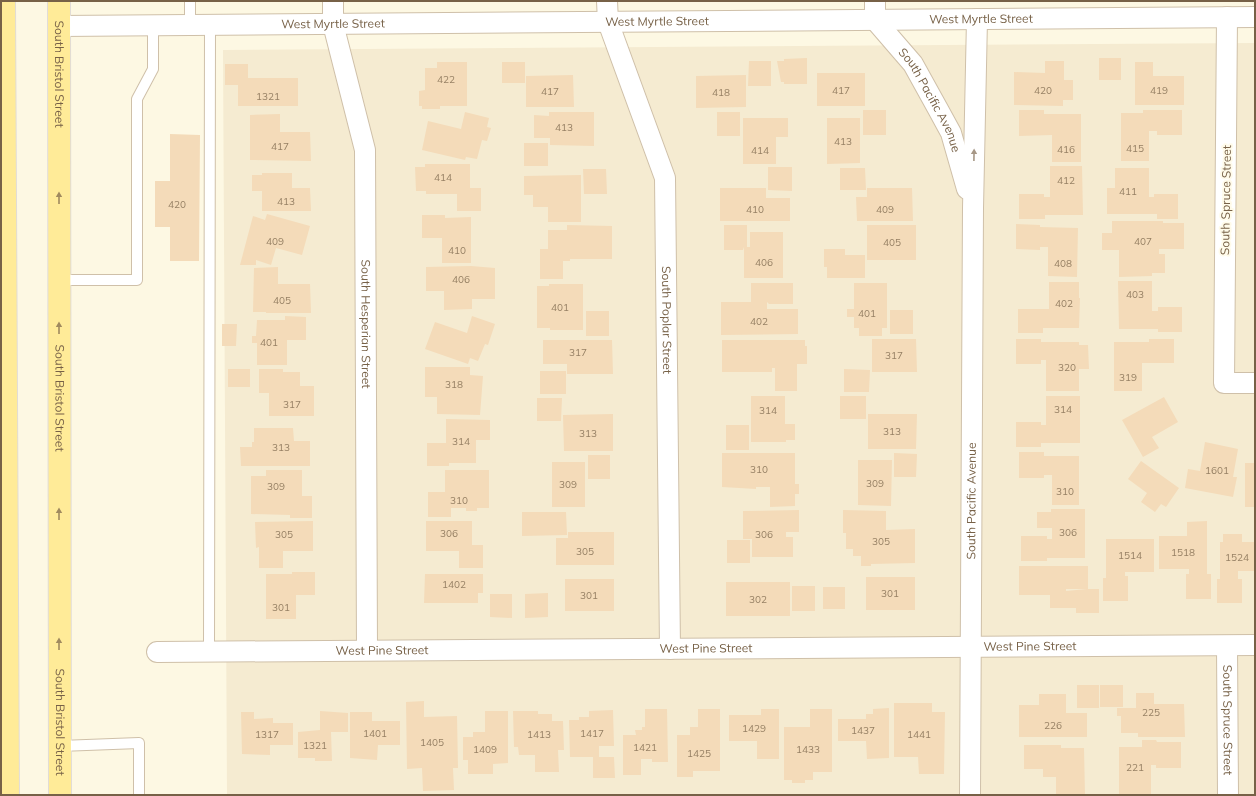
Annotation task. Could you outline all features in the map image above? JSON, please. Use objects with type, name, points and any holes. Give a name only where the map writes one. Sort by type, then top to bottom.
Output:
[{"type":"main road","points":[[4,1],[8,795]]},
{"type":"main road","name":"South Bristol Street","points":[[59,1],[60,795]]},
{"type":"street","name":"South Hesperian Street","points":[[333,1],[333,24],[365,150],[367,650]]},
{"type":"street","name":"South Poplar Street","points":[[607,1],[608,22],[665,178],[670,649]]},
{"type":"street","name":"West Myrtle Street","points":[[59,26],[608,22],[875,10],[977,19],[1146,9],[1228,17],[1255,17]]},
{"type":"street","name":"South Pacific Avenue","points":[[875,10],[913,64],[948,127],[972,208]]},
{"type":"street","name":"South Spruce Street","points":[[1228,17],[1224,383],[1255,383]]},
{"type":"street","name":"South Pacific Avenue","points":[[970,795],[969,647],[972,208],[977,19]]},
{"type":"street","name":"West Pine Street","points":[[157,652],[1255,645]]},
{"type":"street","name":"South Spruce Street","points":[[1227,646],[1228,795]]},
{"type":"lane","points":[[190,1],[200,25],[209,652]]},
{"type":"lane","points":[[59,280],[136,280],[137,99],[153,69],[153,26]]},
{"type":"lane","points":[[60,746],[138,744],[139,795]]},
{"type":"shaded area","points":[[203,1],[493,1],[203,2]]},
{"type":"shaded area","points":[[1255,43],[1255,795],[227,795],[223,50]]},
{"type":"building","points":[[807,58],[807,84],[784,84],[784,82],[781,82],[777,61],[784,61],[784,59]]},
{"type":"building","points":[[1099,58],[1121,58],[1121,80],[1099,80]]},
{"type":"building","points":[[749,61],[771,61],[771,86],[748,86]]},
{"type":"building","points":[[1045,61],[1064,61],[1064,80],[1073,80],[1073,100],[1063,100],[1063,106],[1014,105],[1014,72],[1045,73]]},
{"type":"building","points":[[437,62],[467,62],[467,106],[440,106],[440,109],[422,109],[422,106],[419,106],[419,91],[425,90],[425,68],[437,68]]},
{"type":"building","points":[[502,62],[525,62],[525,83],[502,83]]},
{"type":"building","points":[[1135,62],[1153,62],[1153,76],[1184,76],[1184,105],[1135,105]]},
{"type":"building","points":[[225,64],[248,64],[248,78],[298,78],[298,106],[238,106],[238,85],[225,85]]},
{"type":"building","points":[[817,73],[865,73],[865,106],[817,106]]},
{"type":"building","points":[[573,75],[574,107],[526,107],[526,76]]},
{"type":"building","points":[[746,75],[746,107],[696,108],[696,76]]},
{"type":"building","points":[[863,110],[886,110],[886,135],[863,135]]},
{"type":"building","points":[[1019,110],[1044,110],[1044,114],[1081,114],[1081,162],[1052,162],[1052,135],[1019,136]]},
{"type":"building","points":[[1143,110],[1182,110],[1182,135],[1157,135],[1157,131],[1149,131],[1149,161],[1121,161],[1121,113],[1143,113]]},
{"type":"building","points":[[465,112],[489,118],[487,127],[491,128],[487,141],[482,140],[477,159],[466,157],[465,160],[422,150],[428,121],[461,129]]},
{"type":"building","points":[[549,112],[594,112],[594,146],[550,145],[550,138],[534,138],[534,115],[549,116]]},
{"type":"building","points":[[717,112],[740,112],[740,136],[717,136]]},
{"type":"building","points":[[280,114],[280,132],[310,132],[311,161],[250,160],[250,115]]},
{"type":"building","points":[[743,118],[788,118],[788,137],[776,137],[776,164],[743,164]]},
{"type":"building","points":[[827,118],[860,118],[860,163],[827,164]]},
{"type":"building","points":[[170,134],[200,135],[199,261],[170,261],[170,227],[155,227],[155,181],[170,181]]},
{"type":"building","points":[[524,143],[548,143],[548,166],[524,166]]},
{"type":"building","points":[[425,164],[470,164],[470,188],[481,188],[481,211],[457,211],[457,194],[426,194],[426,191],[416,191],[415,167],[425,167]]},
{"type":"building","points":[[1050,166],[1082,166],[1083,215],[1045,215],[1045,219],[1019,219],[1019,194],[1044,194],[1044,197],[1050,197]]},
{"type":"building","points":[[768,167],[792,167],[792,191],[768,190]]},
{"type":"building","points":[[840,168],[865,168],[866,190],[840,190]]},
{"type":"building","points":[[1115,168],[1149,168],[1149,197],[1154,197],[1154,194],[1178,194],[1178,219],[1157,219],[1157,214],[1107,214],[1107,188],[1115,188]]},
{"type":"building","points":[[583,169],[606,169],[607,194],[584,194]]},
{"type":"building","points":[[262,173],[292,173],[292,188],[310,188],[311,211],[262,211],[262,191],[252,191],[252,175],[262,175]]},
{"type":"building","points":[[581,175],[581,222],[548,222],[548,207],[533,207],[533,195],[524,195],[524,176]]},
{"type":"building","points":[[720,188],[766,188],[766,198],[790,198],[790,221],[720,221]]},
{"type":"building","points":[[867,188],[912,188],[913,221],[857,221],[856,197],[867,197]]},
{"type":"building","points":[[267,214],[310,226],[302,255],[276,248],[271,265],[256,260],[256,265],[240,265],[253,216],[265,220]]},
{"type":"building","points":[[422,215],[445,215],[445,218],[471,217],[471,263],[442,263],[442,238],[422,238]]},
{"type":"building","points":[[1112,221],[1163,221],[1163,223],[1184,223],[1184,249],[1159,249],[1159,254],[1165,254],[1165,273],[1152,273],[1152,276],[1119,277],[1119,250],[1102,250],[1102,233],[1112,233]]},
{"type":"building","points":[[1016,224],[1040,225],[1040,227],[1078,228],[1077,277],[1048,276],[1048,247],[1040,247],[1040,250],[1016,249]]},
{"type":"building","points":[[567,225],[612,226],[612,259],[570,259],[570,261],[563,261],[563,279],[540,279],[540,249],[548,249],[548,230],[567,230]]},
{"type":"building","points":[[724,225],[747,225],[747,247],[750,247],[750,232],[783,232],[783,278],[744,278],[744,247],[743,250],[724,250]]},
{"type":"building","points":[[867,225],[916,225],[916,260],[867,260]]},
{"type":"building","points":[[824,249],[845,249],[845,255],[865,255],[865,278],[827,278],[827,267],[824,267]]},
{"type":"building","points":[[471,266],[495,268],[495,299],[472,299],[472,309],[444,310],[444,291],[426,291],[426,267]]},
{"type":"building","points":[[278,267],[278,284],[310,284],[311,313],[253,312],[254,268]]},
{"type":"building","points":[[1118,281],[1152,281],[1152,311],[1158,311],[1158,307],[1182,307],[1182,332],[1158,332],[1158,329],[1119,329]]},
{"type":"building","points":[[1049,282],[1079,282],[1079,328],[1043,328],[1043,333],[1018,333],[1018,309],[1049,309]]},
{"type":"building","points":[[751,283],[793,283],[793,304],[769,304],[767,302],[767,309],[798,309],[798,334],[721,335],[721,302],[751,302]]},
{"type":"building","points":[[854,283],[887,283],[887,328],[882,328],[882,336],[859,336],[859,328],[854,328],[854,317],[847,317],[847,309],[854,309]]},
{"type":"building","points":[[549,284],[583,284],[583,330],[550,330],[550,328],[537,328],[537,286],[549,286]]},
{"type":"building","points":[[890,310],[913,310],[913,334],[890,334]]},
{"type":"building","points":[[586,311],[609,311],[609,336],[586,336]]},
{"type":"building","points":[[285,316],[306,317],[306,340],[287,340],[287,365],[257,365],[257,343],[252,343],[252,336],[256,336],[257,320],[285,320]]},
{"type":"building","points":[[472,316],[495,324],[488,345],[485,344],[478,361],[470,358],[468,364],[425,349],[435,322],[467,333]]},
{"type":"building","points":[[222,324],[237,324],[236,346],[222,346]]},
{"type":"building","points":[[872,339],[916,339],[917,372],[872,372]]},
{"type":"building","points":[[1016,339],[1041,339],[1041,342],[1079,342],[1079,345],[1088,345],[1089,369],[1079,369],[1079,391],[1046,391],[1046,360],[1041,360],[1041,364],[1016,364]]},
{"type":"building","points":[[1149,339],[1174,339],[1174,363],[1142,363],[1142,391],[1114,391],[1114,342],[1149,342]]},
{"type":"building","points":[[543,340],[612,340],[613,374],[567,374],[567,364],[543,364]]},
{"type":"building","points":[[722,340],[805,340],[805,346],[807,346],[807,364],[797,364],[797,391],[775,391],[775,368],[772,368],[772,372],[722,372]]},
{"type":"building","points":[[425,367],[470,367],[470,375],[483,376],[480,415],[437,414],[437,397],[425,397]]},
{"type":"building","points":[[228,369],[250,369],[250,387],[228,387]]},
{"type":"building","points":[[259,369],[283,369],[283,372],[300,372],[300,386],[314,386],[314,416],[269,416],[269,393],[259,393]]},
{"type":"building","points":[[844,369],[870,370],[869,392],[844,392]]},
{"type":"building","points":[[540,371],[566,371],[566,394],[540,394]]},
{"type":"building","points":[[751,396],[785,396],[785,424],[795,424],[795,440],[786,440],[786,442],[751,442]]},
{"type":"building","points":[[840,396],[866,396],[866,419],[840,419]]},
{"type":"building","points":[[1046,396],[1080,396],[1080,443],[1041,443],[1041,447],[1016,447],[1016,422],[1041,422],[1041,425],[1046,425]]},
{"type":"building","points":[[1164,397],[1178,422],[1152,437],[1159,448],[1143,457],[1122,420]]},
{"type":"building","points":[[537,398],[562,398],[561,421],[537,421]]},
{"type":"building","points":[[613,414],[613,451],[564,451],[563,415]]},
{"type":"building","points":[[868,414],[917,414],[916,449],[868,449]]},
{"type":"building","points":[[446,419],[490,420],[490,440],[476,440],[476,463],[449,463],[449,466],[427,466],[427,443],[446,443]]},
{"type":"building","points":[[726,425],[749,425],[749,450],[726,450]]},
{"type":"building","points":[[254,428],[293,428],[294,441],[310,441],[310,466],[241,466],[240,447],[252,447],[252,442],[254,442]]},
{"type":"building","points":[[1205,442],[1238,449],[1233,477],[1237,477],[1233,497],[1185,488],[1188,469],[1200,471]]},
{"type":"building","points":[[1019,452],[1044,452],[1044,456],[1079,456],[1079,505],[1052,505],[1052,475],[1044,475],[1044,478],[1019,478]]},
{"type":"building","points":[[722,453],[795,453],[795,484],[799,484],[799,494],[795,494],[795,506],[770,507],[770,487],[756,487],[756,489],[722,487]]},
{"type":"building","points":[[894,453],[917,454],[916,477],[894,477]]},
{"type":"building","points":[[588,455],[610,455],[610,479],[588,479]]},
{"type":"building","points":[[858,460],[892,460],[891,506],[858,505]]},
{"type":"building","points":[[1141,461],[1179,488],[1166,507],[1161,504],[1155,512],[1141,502],[1147,493],[1128,479]]},
{"type":"building","points":[[552,462],[585,462],[585,507],[552,507]]},
{"type":"building","points":[[1245,463],[1255,463],[1255,507],[1245,507]]},
{"type":"building","points":[[266,470],[302,470],[302,496],[312,496],[312,518],[290,518],[290,515],[251,514],[251,476],[266,476]]},
{"type":"building","points":[[445,470],[489,470],[489,508],[477,508],[477,511],[466,511],[466,508],[451,508],[451,517],[428,517],[428,492],[445,492]]},
{"type":"building","points":[[1051,509],[1085,509],[1085,558],[1047,558],[1047,561],[1021,561],[1021,536],[1047,536],[1047,539],[1052,539],[1052,528],[1037,528],[1037,512],[1051,512]]},
{"type":"building","points":[[799,510],[799,532],[786,532],[786,537],[793,537],[793,557],[752,557],[752,539],[743,539],[743,511]]},
{"type":"building","points":[[843,510],[886,511],[886,530],[915,529],[915,563],[871,564],[871,566],[861,566],[861,556],[853,556],[853,549],[846,549],[846,533],[843,533]]},
{"type":"building","points":[[522,512],[566,512],[567,535],[522,536]]},
{"type":"building","points":[[313,521],[313,551],[283,551],[283,568],[259,568],[259,547],[256,548],[255,522]]},
{"type":"building","points":[[426,521],[472,521],[472,545],[483,545],[483,568],[459,568],[459,551],[426,551]]},
{"type":"building","points":[[1207,521],[1207,574],[1211,574],[1211,599],[1186,599],[1186,574],[1189,574],[1189,569],[1159,569],[1159,536],[1187,536],[1187,522]]},
{"type":"building","points":[[568,532],[614,532],[614,565],[556,565],[556,538],[568,538]]},
{"type":"building","points":[[1223,534],[1242,534],[1242,542],[1255,542],[1255,571],[1238,571],[1238,579],[1242,579],[1242,603],[1217,603],[1217,579],[1220,579],[1220,542],[1223,542]]},
{"type":"building","points":[[1106,539],[1154,539],[1154,572],[1125,572],[1125,576],[1128,576],[1128,601],[1103,601],[1103,578],[1106,578]]},
{"type":"building","points":[[727,540],[750,540],[750,563],[727,563]]},
{"type":"building","points":[[1019,566],[1088,566],[1088,589],[1099,589],[1099,613],[1076,613],[1076,608],[1050,608],[1050,595],[1019,595]],"holes":[[[1066,589],[1087,589],[1066,591]]]},
{"type":"building","points":[[292,572],[315,572],[315,595],[296,595],[296,619],[266,619],[266,574],[292,574]]},
{"type":"building","points":[[425,574],[483,574],[483,593],[478,593],[478,603],[424,603]]},
{"type":"building","points":[[866,577],[915,577],[915,610],[866,610]]},
{"type":"building","points":[[565,579],[614,579],[614,611],[565,611]]},
{"type":"building","points":[[726,582],[790,582],[790,616],[726,616]]},
{"type":"building","points":[[792,586],[815,586],[815,611],[792,611]]},
{"type":"building","points":[[823,587],[845,587],[845,609],[823,609]]},
{"type":"building","points":[[548,593],[548,617],[525,618],[525,594]]},
{"type":"building","points":[[490,594],[512,594],[512,618],[490,617]]},
{"type":"building","points":[[1077,685],[1099,685],[1099,708],[1077,708]]},
{"type":"building","points":[[1100,685],[1123,685],[1123,707],[1100,707]]},
{"type":"building","points":[[1136,693],[1154,693],[1154,704],[1184,704],[1185,737],[1138,737],[1138,733],[1121,733],[1121,716],[1117,716],[1117,708],[1136,708]]},
{"type":"building","points":[[1039,694],[1066,694],[1066,713],[1087,713],[1087,737],[1019,737],[1019,705],[1039,705]]},
{"type":"building","points":[[424,701],[424,717],[457,716],[458,768],[453,768],[454,790],[423,791],[422,768],[407,769],[406,702]]},
{"type":"building","points":[[894,703],[932,703],[932,712],[945,712],[944,774],[919,774],[918,757],[894,757]]},
{"type":"building","points":[[889,708],[889,758],[867,759],[866,741],[838,741],[838,719],[866,719],[866,714],[873,714],[873,709]]},
{"type":"building","points":[[645,709],[667,709],[668,762],[652,762],[652,759],[641,759],[641,775],[623,775],[623,735],[636,735],[635,730],[642,730],[642,727],[645,727]]},
{"type":"building","points":[[698,709],[720,709],[720,771],[693,771],[693,777],[677,777],[677,735],[690,735],[690,727],[698,727]]},
{"type":"building","points":[[761,709],[779,709],[779,759],[757,759],[757,741],[729,741],[729,715],[761,715]]},
{"type":"building","points":[[810,709],[832,709],[832,772],[813,772],[813,780],[805,780],[805,783],[792,783],[792,780],[784,780],[784,727],[810,727]]},
{"type":"building","points":[[613,710],[614,746],[599,746],[599,757],[614,757],[615,778],[593,778],[593,757],[570,757],[569,720],[579,720],[579,717],[589,717],[589,711]]},
{"type":"building","points":[[320,711],[348,713],[348,732],[331,732],[332,761],[315,761],[315,758],[298,758],[298,732],[320,730]]},
{"type":"building","points":[[485,711],[508,711],[508,763],[493,764],[493,774],[468,774],[468,760],[463,760],[463,737],[473,737],[473,732],[485,732]]},
{"type":"building","points":[[513,711],[538,711],[538,714],[552,714],[552,721],[563,721],[564,750],[558,750],[559,772],[535,772],[535,755],[519,755],[518,747],[514,747]]},
{"type":"building","points":[[241,712],[254,712],[254,719],[273,718],[273,723],[293,723],[293,745],[270,745],[270,755],[242,754]]},
{"type":"building","points":[[350,712],[372,712],[372,721],[400,721],[400,745],[378,745],[377,760],[350,758]]},
{"type":"building","points":[[1142,740],[1156,740],[1157,742],[1181,742],[1181,768],[1156,768],[1156,765],[1151,765],[1151,795],[1119,795],[1119,747],[1142,747]]},
{"type":"building","points":[[1024,745],[1061,745],[1061,748],[1084,748],[1085,795],[1056,795],[1056,777],[1043,777],[1043,769],[1024,769]]}]
